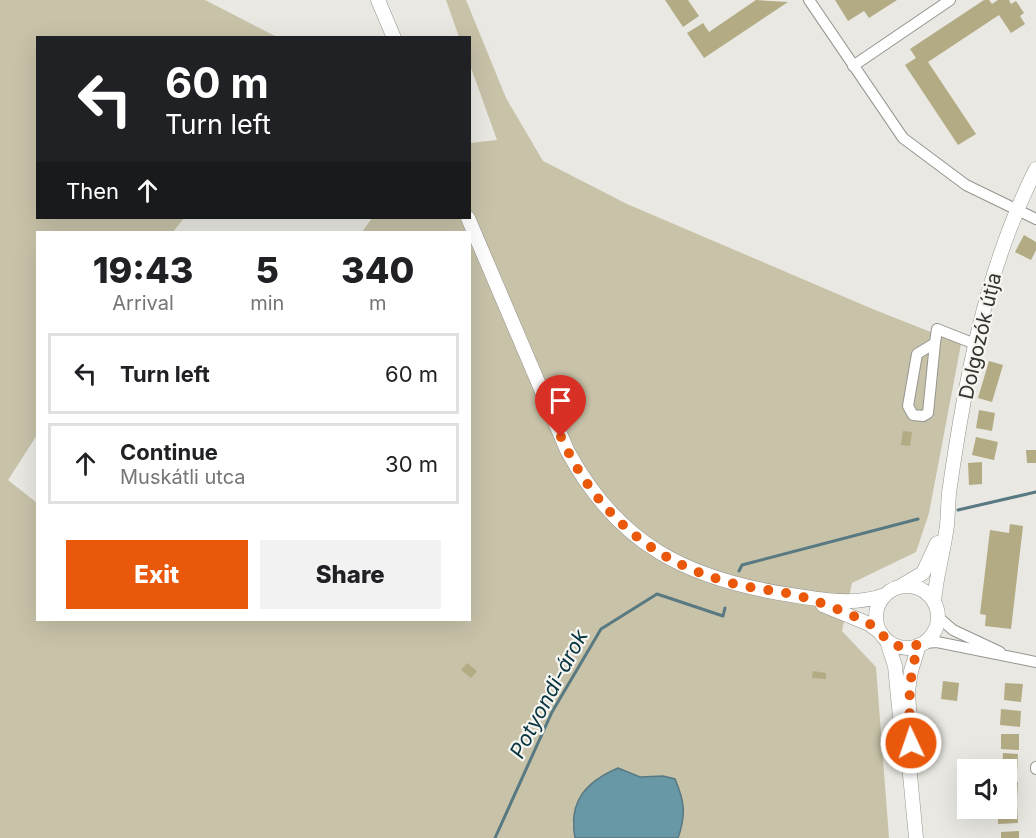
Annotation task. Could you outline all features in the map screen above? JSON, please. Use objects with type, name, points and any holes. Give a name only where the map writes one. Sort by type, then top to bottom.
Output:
[{"type":"main road","points":[[378,0],[393,36]]},
{"type":"main road","name":"Dolgozók útja","points":[[901,586],[923,573],[935,549],[947,510],[975,344],[987,292],[1017,209],[1036,169]]},
{"type":"main road","points":[[468,219],[559,433],[581,477],[599,501],[639,540],[678,564],[728,583],[808,598],[860,602],[885,595],[901,586],[917,588],[934,602],[938,617],[933,634],[922,644],[911,671],[908,691],[911,743],[909,764],[916,838]]},
{"type":"main road","name":"Dolgozók útja","points":[[934,602],[936,578],[947,524],[947,510]]},
{"type":"main road","points":[[885,595],[876,613],[896,666],[904,749],[909,764]]},
{"type":"main road","points":[[808,598],[869,624],[884,637],[903,648],[922,644]]},
{"type":"street","points":[[809,0],[903,138],[922,155],[966,185],[1036,219]]},
{"type":"street","points":[[853,66],[950,0]]},
{"type":"street","points":[[935,343],[917,354],[908,406],[913,415],[923,416],[928,413],[937,329],[975,344]]},
{"type":"street","points":[[938,617],[953,630],[1012,656]]},
{"type":"street","points":[[922,644],[937,642],[1036,662]]},
{"type":"shaded area","points":[[0,0],[205,0],[275,36],[36,36],[36,219],[183,219],[174,231],[36,231],[36,437],[8,480],[36,502],[36,621],[471,621],[471,231],[363,231],[371,219],[471,219],[471,143],[497,140],[471,68],[471,36],[459,36],[446,0],[466,0],[506,98],[543,161],[627,204],[875,310],[961,344],[929,513],[916,552],[852,583],[842,631],[876,667],[889,838],[678,838],[683,808],[675,779],[663,776],[640,777],[618,768],[572,823],[575,838],[0,838]]},
{"type":"water","points":[[618,768],[640,777],[663,776],[675,779],[683,808],[678,838],[575,838],[574,813],[582,794],[597,780]]},
{"type":"building","points":[[665,0],[688,0],[699,16],[683,27]]},
{"type":"building","points":[[756,0],[788,2],[704,58],[687,33],[703,23],[709,32]]},
{"type":"building","points":[[835,0],[897,0],[869,18],[864,11],[848,21]]},
{"type":"building","points":[[984,0],[989,0],[992,4],[998,0],[1009,0],[1011,4],[1016,1],[1024,13],[1020,16],[1025,24],[1011,33],[999,15],[928,62],[976,134],[958,145],[905,65],[916,58],[910,49]]},
{"type":"building","points":[[1024,235],[1036,242],[1036,250],[1031,260],[1015,252]]},
{"type":"building","points":[[989,361],[1003,365],[992,402],[978,398]]},
{"type":"building","points":[[979,410],[995,413],[992,431],[976,428]]},
{"type":"building","points":[[903,431],[912,432],[910,446],[901,445]]},
{"type":"building","points":[[976,437],[998,442],[994,460],[972,455]]},
{"type":"building","points":[[1026,450],[1036,450],[1036,463],[1027,463]]},
{"type":"building","points":[[982,462],[982,484],[969,485],[968,463]]},
{"type":"building","points":[[1010,524],[1023,526],[1011,629],[985,626],[986,615],[980,614],[990,530],[1009,533]]},
{"type":"building","points":[[467,663],[477,671],[471,678],[461,670]]},
{"type":"building","points":[[813,671],[826,673],[826,679],[812,678]]},
{"type":"building","points":[[943,681],[959,683],[957,701],[941,699]]},
{"type":"building","points":[[1005,683],[1023,684],[1021,702],[1004,700]]},
{"type":"building","points":[[1001,709],[1021,711],[1020,727],[1000,725]]},
{"type":"building","points":[[1001,734],[1019,734],[1019,750],[1001,749]]},
{"type":"building","points":[[1003,753],[1018,754],[1017,773],[1017,759],[1003,759]]},
{"type":"building","points":[[1017,805],[1018,823],[998,824],[998,819],[1017,819]]},
{"type":"building","points":[[1019,831],[1019,838],[1001,838],[1001,832]]},
{"type":"waterway","name":"Potyondi-árok","points":[[958,510],[1036,492]]},
{"type":"waterway","name":"Potyondi-árok","points":[[739,571],[742,565],[918,519]]},
{"type":"waterway","name":"Potyondi-árok","points":[[495,838],[552,712],[601,629],[657,594],[723,616],[725,608]]},
{"type":"route","points":[[561,437],[581,477],[599,501],[618,522],[660,555],[701,574],[728,583],[808,598],[869,624],[887,641],[897,646],[908,648],[919,645],[908,691],[911,743]]}]
